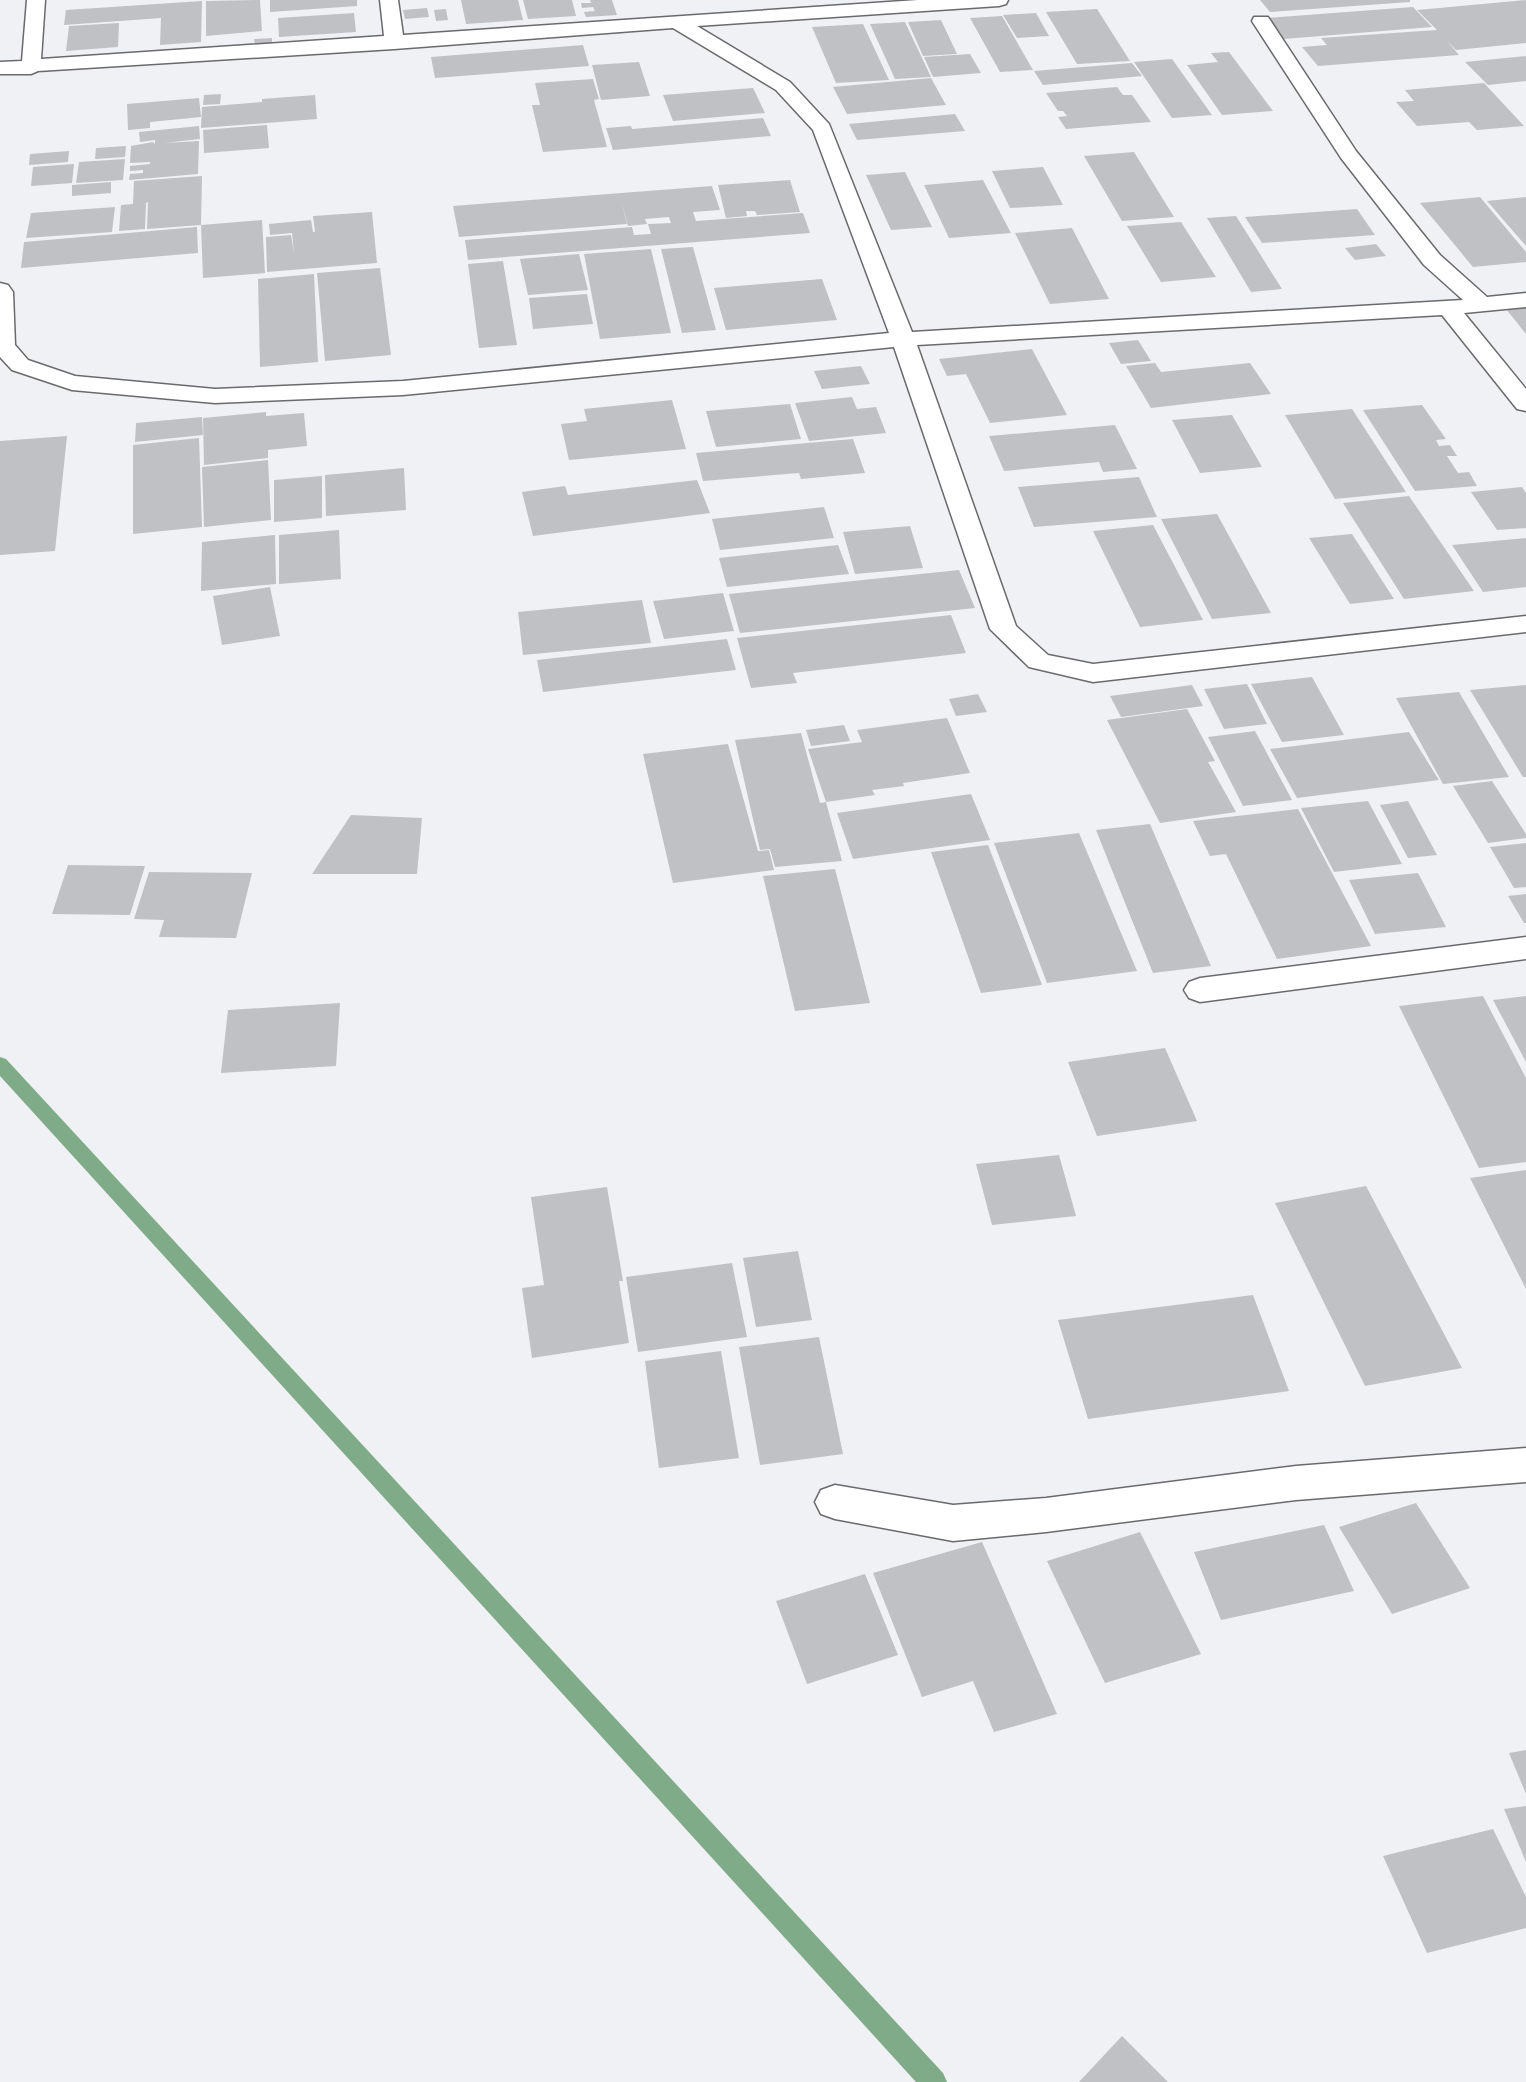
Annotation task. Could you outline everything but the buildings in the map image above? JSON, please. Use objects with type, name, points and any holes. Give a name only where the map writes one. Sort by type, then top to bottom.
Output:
[{"type":"street","points":[[31,68],[36,0]]},
{"type":"street","points":[[389,0],[394,43]]},
{"type":"street","points":[[0,68],[31,68],[999,0]]},
{"type":"street","points":[[1261,21],[1348,154],[1432,260],[1482,304]]},
{"type":"street","points":[[678,23],[783,86],[822,128],[903,339],[1004,629],[1039,661],[1093,673],[1526,624]]},
{"type":"street","points":[[0,290],[2,292],[3,346],[20,365],[72,383],[215,396],[403,387],[903,339],[1448,308],[1526,300]]},
{"type":"street","points":[[1448,308],[1526,404]]},
{"type":"street","points":[[1200,990],[1526,948]]},
{"type":"street","points":[[835,1502],[952,1523],[1046,1515],[1296,1483],[1526,1465]]},
{"type":"waterway","points":[[0,1064],[934,2082]]}]
